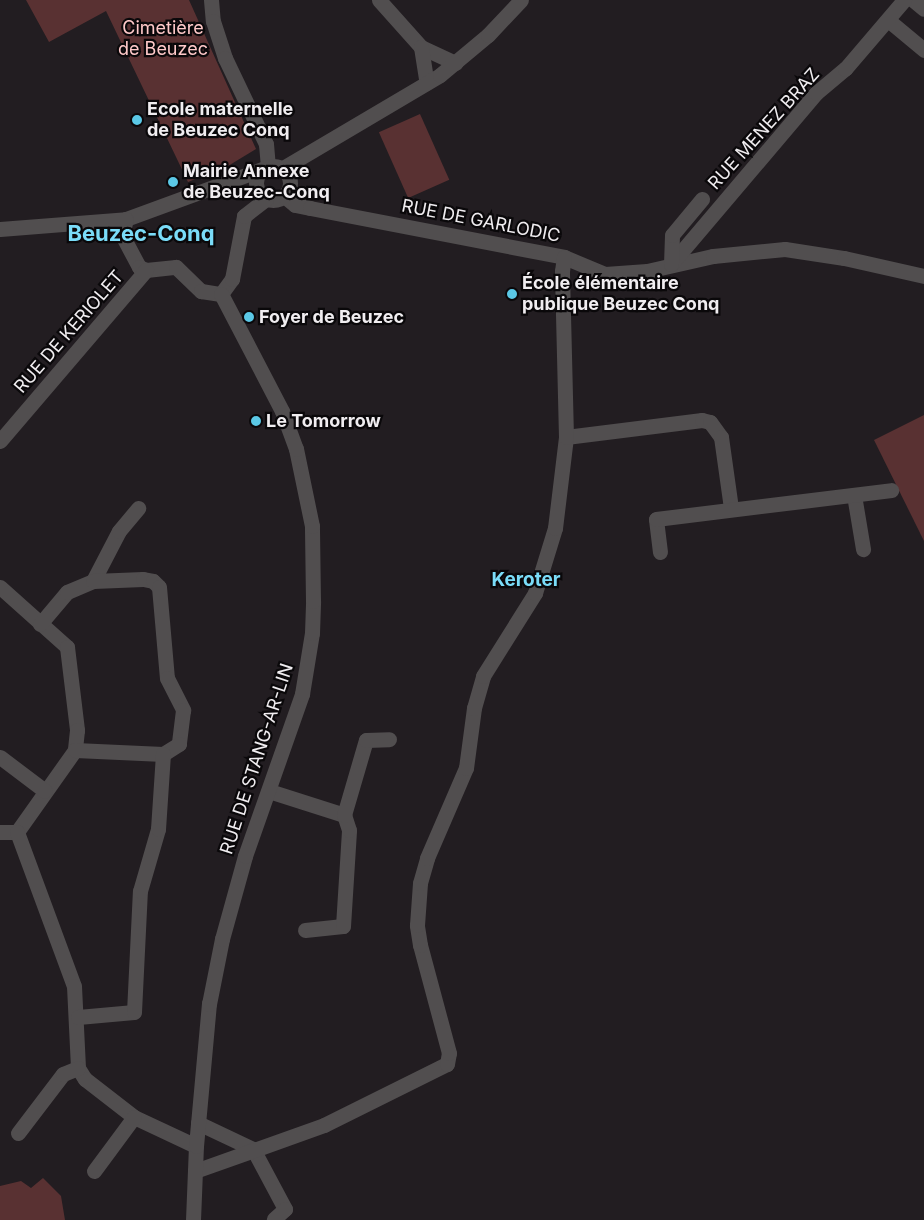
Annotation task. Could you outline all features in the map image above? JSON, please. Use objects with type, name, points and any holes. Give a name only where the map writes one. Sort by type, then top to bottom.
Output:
[{"type":"street","points":[[211,0],[213,21],[225,58],[266,144],[271,168],[290,182],[284,196],[275,200],[266,199],[258,192],[255,182],[271,168]]},
{"type":"street","points":[[379,0],[421,47],[456,63]]},
{"type":"street","points":[[0,229],[126,219],[271,168],[427,83],[456,63],[521,0]]},
{"type":"street","name":"RUE MENEZ BRAZ","points":[[671,264],[816,93],[845,69],[904,0]]},
{"type":"street","points":[[913,0],[924,9]]},
{"type":"street","points":[[888,20],[924,50]]},
{"type":"street","points":[[421,47],[427,83]]},
{"type":"street","name":"RUE DE GARLODIC","points":[[284,196],[295,205],[564,257],[605,274],[647,271],[671,264],[786,249],[844,258],[924,276]]},
{"type":"street","points":[[126,219],[122,235],[132,259],[146,270],[176,267],[201,291],[221,294],[232,280],[244,216],[266,199]]},
{"type":"street","points":[[671,264],[672,235],[702,199]]},
{"type":"street","points":[[195,1171],[324,1125],[447,1064],[449,1053],[420,945],[418,904],[426,858],[466,768],[474,708],[483,676],[522,618],[546,565],[555,528],[566,437],[562,271],[564,257]]},
{"type":"street","name":"RUE DE KERIOLET","points":[[0,441],[146,270]]},
{"type":"street","name":"RUE DE STANG-AR-LIN","points":[[193,1220],[196,1146],[207,1023],[222,939],[245,856],[302,694],[308,660],[313,601],[312,526],[301,465],[290,432],[221,294]]},
{"type":"street","points":[[566,437],[702,420],[710,422],[721,437],[731,508]]},
{"type":"street","points":[[660,552],[656,518],[891,490]]},
{"type":"street","points":[[854,495],[862,549]]},
{"type":"street","points":[[93,581],[119,531],[138,508]]},
{"type":"street","points":[[40,624],[67,592],[93,581],[143,579],[152,581],[159,587],[167,678],[184,710],[180,744],[163,754],[75,750]]},
{"type":"street","points":[[0,587],[67,647],[71,659],[77,730],[75,750],[44,791],[17,832]]},
{"type":"street","points":[[305,930],[343,926],[349,830],[344,815],[366,740],[389,738]]},
{"type":"street","points":[[78,1017],[134,1012],[140,891],[158,828],[163,754]]},
{"type":"street","points":[[0,757],[44,791]]},
{"type":"street","points":[[269,791],[344,815]]},
{"type":"street","points":[[0,832],[17,832]]},
{"type":"street","points":[[17,832],[74,986],[78,1017],[78,1068],[85,1079],[134,1117],[196,1146]]},
{"type":"street","points":[[18,1133],[63,1074],[78,1068]]},
{"type":"street","points":[[94,1171],[134,1117]]},
{"type":"street","points":[[198,1123],[253,1149],[285,1209],[274,1218]]},
{"type":"green space","name":"Cimetière de Beuzec","points":[[26,0],[189,0],[256,149],[228,166],[188,182],[106,11],[49,42]]},
{"type":"green space","points":[[420,114],[449,180],[408,198],[379,132]]},
{"type":"green space","points":[[924,415],[924,541],[874,440]]},
{"type":"green space","points":[[43,1178],[61,1196],[65,1220],[0,1220],[0,1186],[21,1181],[31,1188]]},
{"type":"place","name":"Ecole maternelle de Beuzec Conq","points":[[137,120]]},
{"type":"place","name":"Mairie Annexe de Beuzec-Conq","points":[[173,182]]},
{"type":"place","name":"École élémentaire publique Beuzec Conq","points":[[512,294]]},
{"type":"place","name":"Foyer de Beuzec","points":[[249,317]]},
{"type":"place","name":"Le Tomorrow","points":[[256,421]]},
{"type":"district","name":"Beuzec-Conq","points":[[141,234]]},
{"type":"district","name":"Keroter","points":[[526,580]]}]
